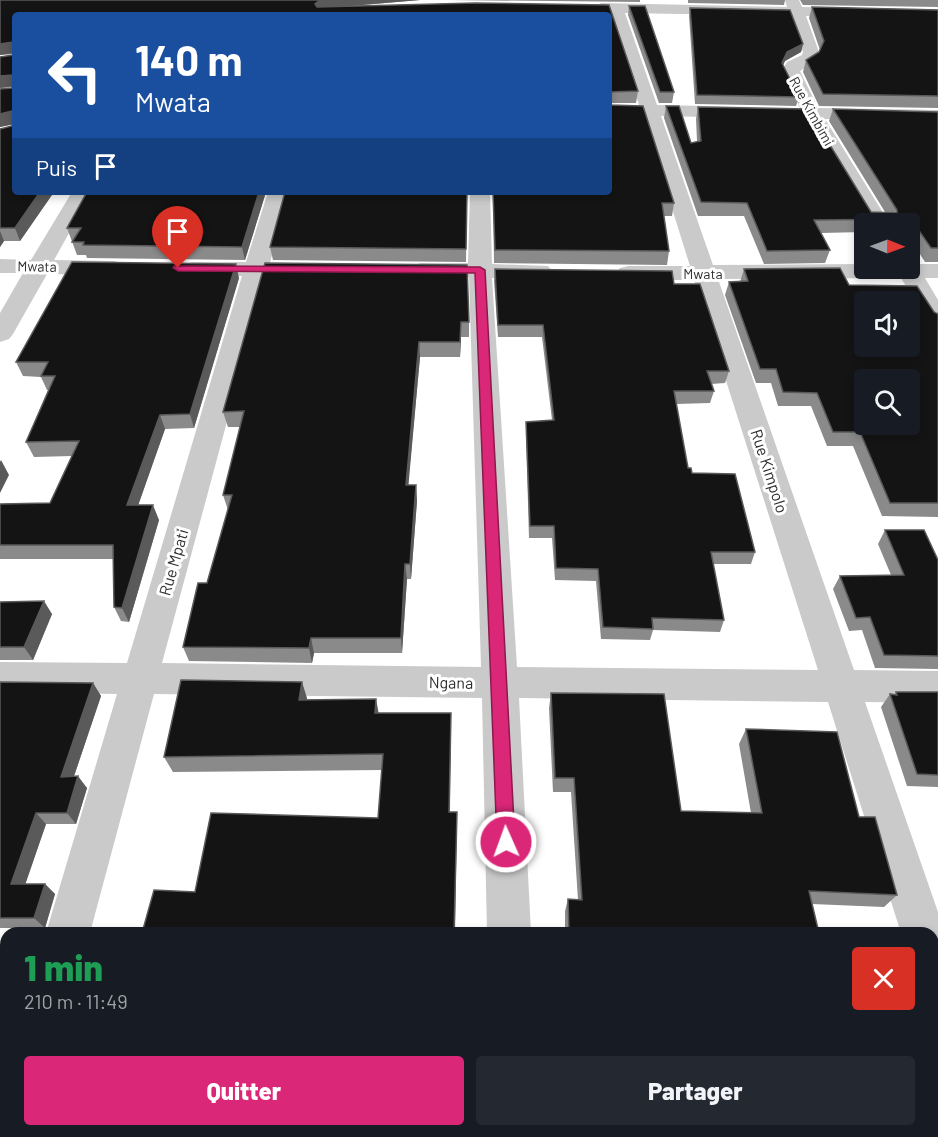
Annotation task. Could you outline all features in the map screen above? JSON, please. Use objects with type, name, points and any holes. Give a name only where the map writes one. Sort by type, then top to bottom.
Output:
[{"type":"street","points":[[930,0],[938,12]]},
{"type":"street","points":[[581,8],[664,5],[795,6],[938,12]]},
{"type":"street","name":"Rue Kimbimi","points":[[795,6],[811,52],[808,58],[793,66],[790,71],[812,114],[872,213]]},
{"type":"street","name":"Rue Kimpolo","points":[[616,8],[618,39],[650,111],[921,927]]},
{"type":"street","points":[[612,110],[938,116]]},
{"type":"street","points":[[0,334],[80,195]]},
{"type":"street","name":"Rue Mpati","points":[[70,927],[277,195]]},
{"type":"street","points":[[480,195],[480,270],[500,682],[509,927]]},
{"type":"street","name":"Mwata","points":[[0,266],[134,268]]},
{"type":"street","points":[[169,268],[327,270]]},
{"type":"street","points":[[398,270],[563,272]]},
{"type":"street","name":"Mwata","points":[[610,272],[705,274],[854,271]]},
{"type":"street","name":"Mwata","points":[[920,271],[938,272]]},
{"type":"street","points":[[913,279],[938,320]]},
{"type":"street","name":"Ngana","points":[[0,677],[938,687]]},
{"type":"building","points":[[0,0],[320,0],[315,4],[317,7],[476,3],[609,5],[611,12],[12,12],[12,42],[0,44]]},
{"type":"building","points":[[629,6],[645,6],[674,92],[660,92]]},
{"type":"building","points":[[812,7],[938,10],[938,96],[823,94],[806,60],[819,52],[824,41]]},
{"type":"building","points":[[690,8],[790,10],[803,44],[787,52],[782,63],[799,97],[697,95]]},
{"type":"building","points":[[612,14],[638,91],[612,92]]},
{"type":"building","points":[[12,55],[12,75],[0,76],[0,57]]},
{"type":"building","points":[[12,88],[12,111],[0,114],[0,89]]},
{"type":"building","points":[[612,105],[643,106],[674,203],[662,203],[669,251],[495,250],[493,195],[612,195]]},
{"type":"building","points":[[666,106],[679,106],[691,143],[701,141],[698,107],[808,109],[871,212],[897,213],[854,213],[854,220],[814,220],[830,250],[767,251],[747,203],[701,202]]},
{"type":"building","points":[[833,109],[938,112],[938,248],[931,248],[920,232],[920,213],[897,213]]},
{"type":"building","points":[[12,126],[12,195],[38,195],[15,228],[0,228],[0,129]]},
{"type":"building","points":[[85,195],[258,195],[242,247],[83,245],[84,242],[72,242],[81,228],[67,228]]},
{"type":"building","points":[[284,195],[467,195],[466,249],[270,247]]},
{"type":"building","points":[[72,262],[236,264],[190,414],[160,415],[127,505],[153,505],[122,608],[114,607],[113,545],[0,545],[0,504],[50,503],[79,441],[26,442],[55,376],[41,376],[48,362],[16,362]]},
{"type":"building","points":[[265,263],[467,265],[469,322],[461,322],[460,342],[419,342],[406,485],[416,485],[410,564],[405,564],[401,638],[311,638],[309,648],[183,647],[198,583],[207,583],[232,495],[223,495],[244,411],[223,412]]},
{"type":"building","points":[[840,268],[849,285],[917,286],[934,312],[938,314],[938,503],[890,503],[861,435],[920,435],[920,369],[854,369],[854,432],[833,432],[817,393],[783,392],[776,369],[760,369],[729,282],[748,281],[744,269]]},
{"type":"building","points":[[495,269],[672,271],[674,284],[700,284],[729,371],[707,371],[714,391],[674,391],[688,468],[691,468],[692,473],[735,474],[755,552],[711,552],[724,620],[652,618],[653,629],[603,627],[598,569],[556,568],[554,526],[530,526],[526,422],[554,420],[543,325],[498,325]]},
{"type":"building","points":[[885,530],[924,530],[938,560],[938,656],[884,655],[870,617],[856,618],[840,576],[904,575]]},
{"type":"building","points":[[44,601],[24,647],[0,647],[0,602]]},
{"type":"building","points":[[181,680],[302,682],[299,700],[376,699],[375,713],[451,713],[449,812],[457,812],[454,927],[144,927],[154,890],[195,892],[211,813],[378,818],[383,754],[164,757]]},
{"type":"building","points":[[0,682],[93,683],[61,777],[78,776],[67,813],[36,813],[11,884],[45,884],[34,918],[0,918]]},
{"type":"building","points":[[896,692],[938,692],[938,775],[917,774],[890,694],[897,695]]},
{"type":"building","points":[[551,693],[664,694],[681,811],[762,813],[746,729],[837,732],[859,817],[875,817],[897,895],[809,891],[818,927],[569,927],[568,899],[582,900],[574,778],[555,778]]},
{"type":"route","points":[[178,268],[480,270],[506,842]]}]
